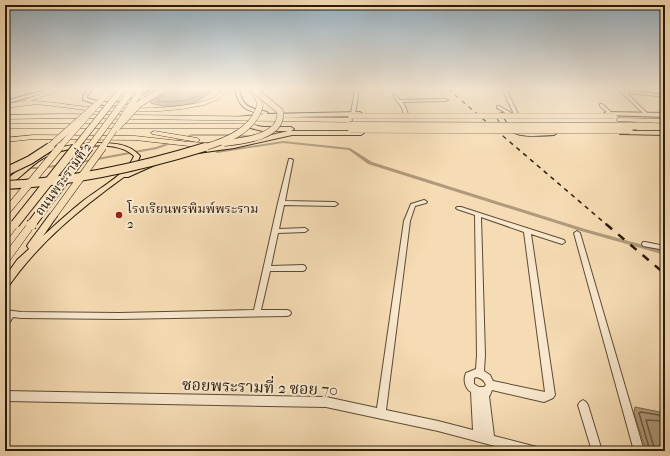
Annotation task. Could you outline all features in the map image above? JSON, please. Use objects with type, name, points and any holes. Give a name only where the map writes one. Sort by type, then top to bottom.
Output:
[{"type":"highway","points":[[15,110],[42,111],[64,116]]},
{"type":"highway","points":[[5,172],[30,160],[50,147],[93,110]]},
{"type":"highway","name":"ถนนพระรามที่ 2","points":[[5,237],[105,110]]},
{"type":"highway","name":"ถนนพระรามที่ 2","points":[[5,260],[117,110]]},
{"type":"highway","points":[[117,130],[134,110]]},
{"type":"highway","points":[[139,110],[206,118]]},
{"type":"highway","points":[[5,185],[51,182],[99,174],[158,160],[221,142],[241,130],[260,110]]},
{"type":"highway","points":[[5,138],[135,138],[171,141],[195,139],[225,142],[247,139],[264,134],[278,125],[281,118],[279,110]]},
{"type":"highway","points":[[5,122],[86,113],[162,113]]},
{"type":"highway","points":[[5,118],[64,116],[665,126]]},
{"type":"highway","points":[[5,126],[248,126],[351,121],[615,117],[665,121]]},
{"type":"highway","points":[[5,131],[92,133],[117,130],[173,130],[190,126]]},
{"type":"highway","points":[[117,130],[152,133],[181,140],[232,146]]},
{"type":"highway","points":[[78,138],[92,133]]},
{"type":"main road","name":"ถนนพระรามที่ 2","points":[[5,213],[94,110]]},
{"type":"main road","name":"ถนนพระรามที่ 2","points":[[5,284],[117,130],[129,110]]},
{"type":"main road","points":[[255,110],[288,116]]},
{"type":"main road","points":[[93,196],[129,175],[159,163],[202,150],[232,146],[288,133],[351,121],[406,114],[466,114],[475,121],[478,129],[472,132],[459,133],[288,133]]},
{"type":"main road","points":[[665,116],[615,117],[514,114],[501,115],[500,118],[502,124],[510,131],[522,134],[665,133]]},
{"type":"main road","points":[[615,117],[646,114],[665,116]]},
{"type":"main road","points":[[233,119],[257,116],[311,116],[351,121],[665,133]]},
{"type":"main road","points":[[248,126],[263,129],[310,130]]},
{"type":"main road","points":[[5,185],[29,165],[52,151],[66,147],[109,145],[124,147],[135,153],[131,169],[93,196],[51,232],[17,266]]},
{"type":"street","points":[[351,121],[353,110]]},
{"type":"street","points":[[505,110],[514,114]]},
{"type":"street","points":[[513,110],[514,114]]},
{"type":"street","points":[[607,110],[615,117]]},
{"type":"street","points":[[642,110],[646,114]]},
{"type":"street","points":[[257,313],[291,160]]},
{"type":"street","points":[[381,413],[407,221],[413,205],[424,202]]},
{"type":"street","points":[[281,203],[335,204]]},
{"type":"street","points":[[459,208],[562,242]]},
{"type":"street","points":[[478,214],[481,355],[480,373]]},
{"type":"street","points":[[275,231],[305,230]]},
{"type":"street","points":[[478,436],[483,390],[486,376],[480,373],[473,373],[469,376],[470,386],[483,390],[544,397],[550,395],[527,231]]},
{"type":"street","points":[[577,234],[639,451]]},
{"type":"street","points":[[645,244],[665,248]]},
{"type":"street","points":[[266,269],[303,268]]},
{"type":"street","points":[[5,323],[8,314],[119,316],[287,313]]},
{"type":"street","points":[[483,390],[489,439]]},
{"type":"street","name":"ซอยพระรามที่ 2 ซอย 70","points":[[5,396],[326,402],[381,413],[478,436],[533,451]]},
{"type":"street","points":[[583,406],[596,451]]},
{"type":"water","points":[[635,407],[665,413],[665,451],[646,451],[634,413]]},
{"type":"waterway","points":[[5,163],[23,168],[65,165],[157,148],[192,135],[260,137]]},
{"type":"waterway","points":[[217,152],[283,142],[350,149],[370,163],[583,230],[665,253]]},
{"type":"railway","points":[[473,110],[607,225]]},
{"type":"railway","points":[[606,224],[665,274]]},
{"type":"place","name":"โรงเรียนพรพิมพ์พระราม 2","points":[[119,215]]}]
